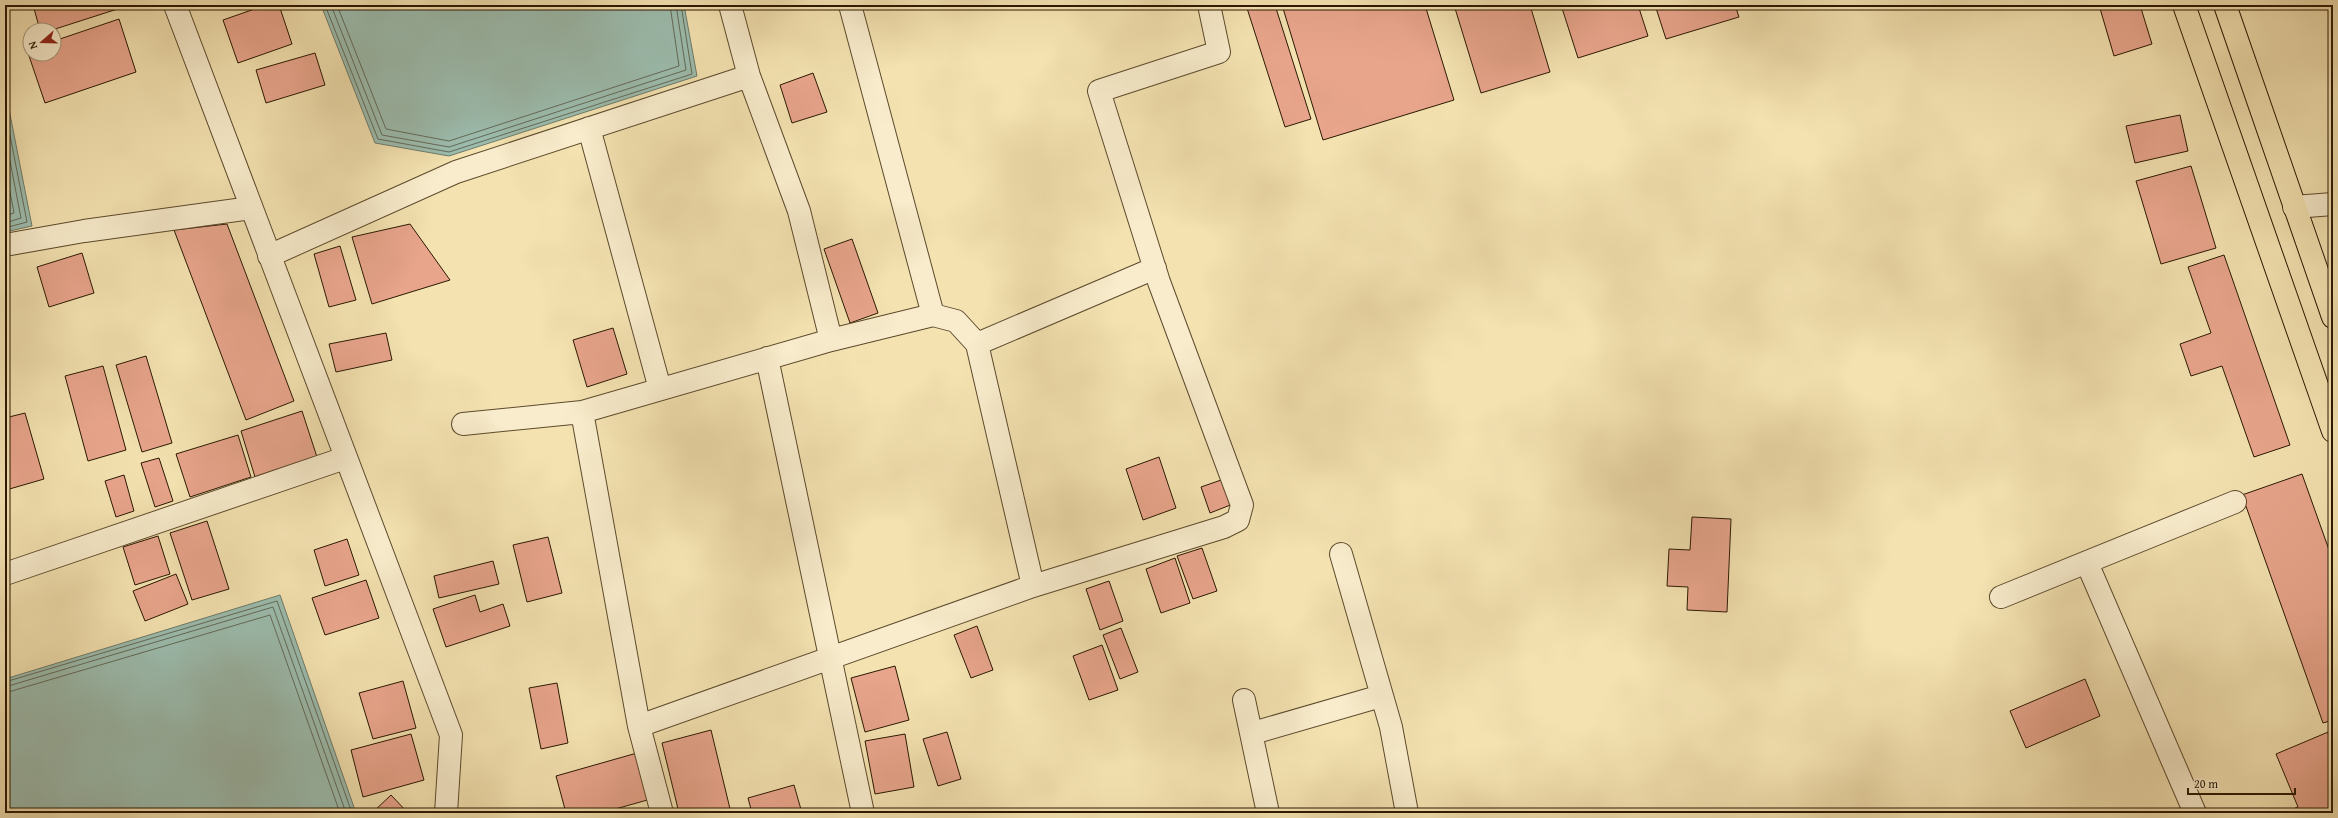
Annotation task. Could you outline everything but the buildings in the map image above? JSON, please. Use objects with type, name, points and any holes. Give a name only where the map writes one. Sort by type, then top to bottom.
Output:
[{"type":"main road","points":[[2184,5],[2333,431]]},
{"type":"main road","points":[[2225,5],[2333,317]]},
{"type":"street","points":[[175,5],[451,735],[446,813]]},
{"type":"street","points":[[730,5],[749,76],[799,211],[831,340]]},
{"type":"street","points":[[850,5],[933,315]]},
{"type":"street","points":[[639,726],[1033,586],[1217,530],[1238,520],[1242,505],[1155,268],[1099,91],[1219,52],[1209,5]]},
{"type":"street","points":[[269,256],[456,172],[749,76]]},
{"type":"street","points":[[589,128],[660,389]]},
{"type":"street","points":[[2294,207],[2333,204]]},
{"type":"street","points":[[5,245],[84,231],[251,208]]},
{"type":"street","points":[[977,344],[1155,268]]},
{"type":"street","points":[[463,424],[582,412],[831,340],[933,315],[956,321],[977,344],[1033,586]]},
{"type":"street","points":[[767,358],[863,813]]},
{"type":"street","points":[[582,412],[639,726],[662,813]]},
{"type":"street","points":[[5,574],[345,458]]},
{"type":"street","points":[[2001,597],[2235,502]]},
{"type":"street","points":[[1341,554],[1391,727],[1407,813]]},
{"type":"street","points":[[2087,563],[2195,813]]},
{"type":"street","points":[[1253,733],[1381,696]]},
{"type":"street","points":[[1244,700],[1253,733],[1268,813]]},
{"type":"water","points":[[321,5],[684,5],[697,76],[449,156],[375,143]]},
{"type":"water","points":[[5,89],[32,226],[5,232]]},
{"type":"water","points":[[280,595],[356,813],[5,813],[5,679]]}]
